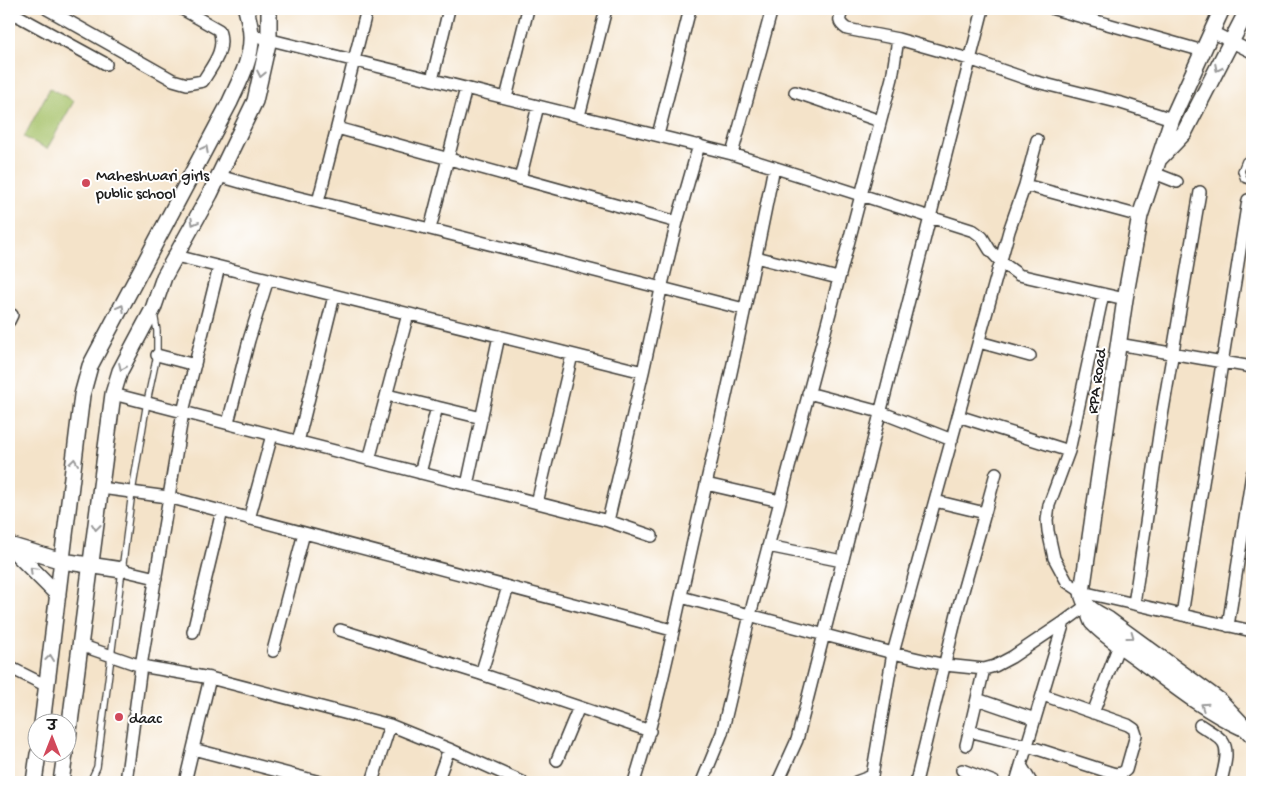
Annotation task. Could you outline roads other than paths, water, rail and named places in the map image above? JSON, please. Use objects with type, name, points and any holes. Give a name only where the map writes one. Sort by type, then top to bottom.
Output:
[{"type":"street","points":[[38,27],[45,9],[173,80],[187,84],[203,81],[222,48],[222,39],[219,30],[182,9]]},
{"type":"street","points":[[43,714],[82,395],[90,366],[230,102],[245,69],[250,50],[251,35],[246,9]]},
{"type":"street","points":[[71,714],[113,394],[120,371],[153,308],[164,277],[219,176],[255,101],[269,39],[269,9]]},
{"type":"street","points":[[318,202],[367,9]]},
{"type":"street","points":[[432,80],[449,9]]},
{"type":"street","points":[[506,98],[528,9]]},
{"type":"street","points":[[578,116],[606,9]]},
{"type":"street","points":[[658,135],[690,9]]},
{"type":"street","points":[[732,154],[772,9]]},
{"type":"street","points":[[843,9],[839,20],[841,25],[847,29],[898,39],[969,59],[1033,82],[1121,103],[1172,119]]},
{"type":"street","points":[[778,782],[797,740],[983,9]]},
{"type":"street","points":[[1054,9],[1203,50]]},
{"type":"street","name":"RPA Road","points":[[1086,603],[1118,344],[1140,216],[1172,119],[1222,9]]},
{"type":"street","points":[[1158,159],[1184,133],[1248,9]]},
{"type":"street","points":[[9,10],[106,64]]},
{"type":"street","points":[[1212,32],[1252,51]]},
{"type":"street","points":[[251,35],[732,154],[974,231],[982,237],[1001,262],[1019,275],[1125,298]]},
{"type":"street","points":[[702,782],[722,733],[750,615],[892,78],[898,39]]},
{"type":"street","points":[[430,229],[466,88]]},
{"type":"street","points":[[795,92],[880,120]]},
{"type":"street","points":[[520,179],[538,106]]},
{"type":"street","points":[[337,128],[677,222]]},
{"type":"street","points":[[856,782],[872,776],[893,652],[1001,262],[1037,140]]},
{"type":"street","points":[[608,522],[661,288],[699,145]]},
{"type":"street","points":[[634,782],[650,731],[681,597],[774,167]]},
{"type":"street","points":[[1154,173],[1177,182]]},
{"type":"street","points":[[219,176],[744,309]]},
{"type":"street","points":[[1024,185],[1140,216]]},
{"type":"street","points":[[1134,604],[1200,192]]},
{"type":"street","points":[[1182,615],[1248,200]]},
{"type":"street","points":[[176,256],[643,372]]},
{"type":"street","points":[[756,257],[838,278]]},
{"type":"street","points":[[126,782],[141,666],[183,412],[219,267]]},
{"type":"street","points":[[228,423],[268,279]]},
{"type":"street","points":[[1103,294],[1069,451],[1049,505],[1048,532],[1054,558],[1067,582],[1086,603],[1220,701],[1249,732]]},
{"type":"street","points":[[298,442],[334,296]]},
{"type":"street","points":[[9,314],[12,315],[9,321]]},
{"type":"street","points":[[369,460],[408,314]]},
{"type":"street","points":[[467,485],[499,336]]},
{"type":"street","points":[[979,342],[1030,356]]},
{"type":"street","points":[[1118,344],[1252,367]]},
{"type":"street","points":[[157,355],[195,364]]},
{"type":"street","points":[[537,503],[572,355]]},
{"type":"street","points":[[808,393],[880,412],[952,440]]},
{"type":"street","points":[[113,394],[537,503],[652,536]]},
{"type":"street","points":[[386,395],[482,418]]},
{"type":"street","points":[[420,473],[437,407]]},
{"type":"street","points":[[958,416],[1069,451]]},
{"type":"street","points":[[250,519],[272,435]]},
{"type":"street","points":[[916,782],[959,605],[996,473]]},
{"type":"street","points":[[1228,626],[1252,474]]},
{"type":"street","points":[[706,484],[780,501]]},
{"type":"street","points":[[101,488],[168,497],[672,630]]},
{"type":"street","points":[[935,501],[985,513]]},
{"type":"street","points":[[193,632],[222,512]]},
{"type":"street","points":[[273,651],[304,533]]},
{"type":"street","points":[[9,545],[62,562],[122,570],[156,578]]},
{"type":"street","points":[[9,545],[58,595]]},
{"type":"street","points":[[768,546],[842,561]]},
{"type":"street","points":[[480,674],[508,587]]},
{"type":"street","points":[[681,597],[945,665],[984,669],[995,666],[1012,657],[1064,622],[1086,603],[1134,604],[1252,631]]},
{"type":"street","points":[[1086,603],[1092,622],[1119,645],[1207,708],[1249,732]]},
{"type":"street","points":[[1016,782],[1064,622]]},
{"type":"street","points":[[340,630],[480,674],[650,731]]},
{"type":"street","points":[[80,645],[141,666],[210,678],[390,725],[449,749],[518,781]]},
{"type":"street","points":[[1094,713],[1119,645]]},
{"type":"street","points":[[9,667],[47,686]]},
{"type":"street","points":[[966,745],[984,669]]},
{"type":"street","points":[[186,782],[210,678]]},
{"type":"street","points":[[969,731],[1028,746],[1115,774],[1126,770],[1136,735],[1134,728],[1043,695]]},
{"type":"street","points":[[977,699],[1036,719]]},
{"type":"street","points":[[557,760],[579,707]]},
{"type":"street","points":[[372,782],[390,725]]},
{"type":"street","points":[[1200,725],[1222,741],[1225,747],[1226,755],[1221,782]]},
{"type":"street","points":[[437,782],[449,749]]},
{"type":"street","points":[[193,750],[320,782]]},
{"type":"street","points":[[34,782],[37,764]]},
{"type":"street","points":[[61,782],[64,764]]},
{"type":"street","points":[[1022,767],[1031,782]]},
{"type":"street","points":[[962,770],[994,782]]},
{"type":"lane","points":[[1252,156],[1245,160],[1241,171],[1244,179],[1252,182]]},
{"type":"lane","points":[[90,782],[97,767],[132,492],[157,355],[157,331],[153,308]]},
{"type":"place","name":"Maheshwari girls public school","points":[[86,183]]},
{"type":"place","name":"daac","points":[[119,717]]}]
